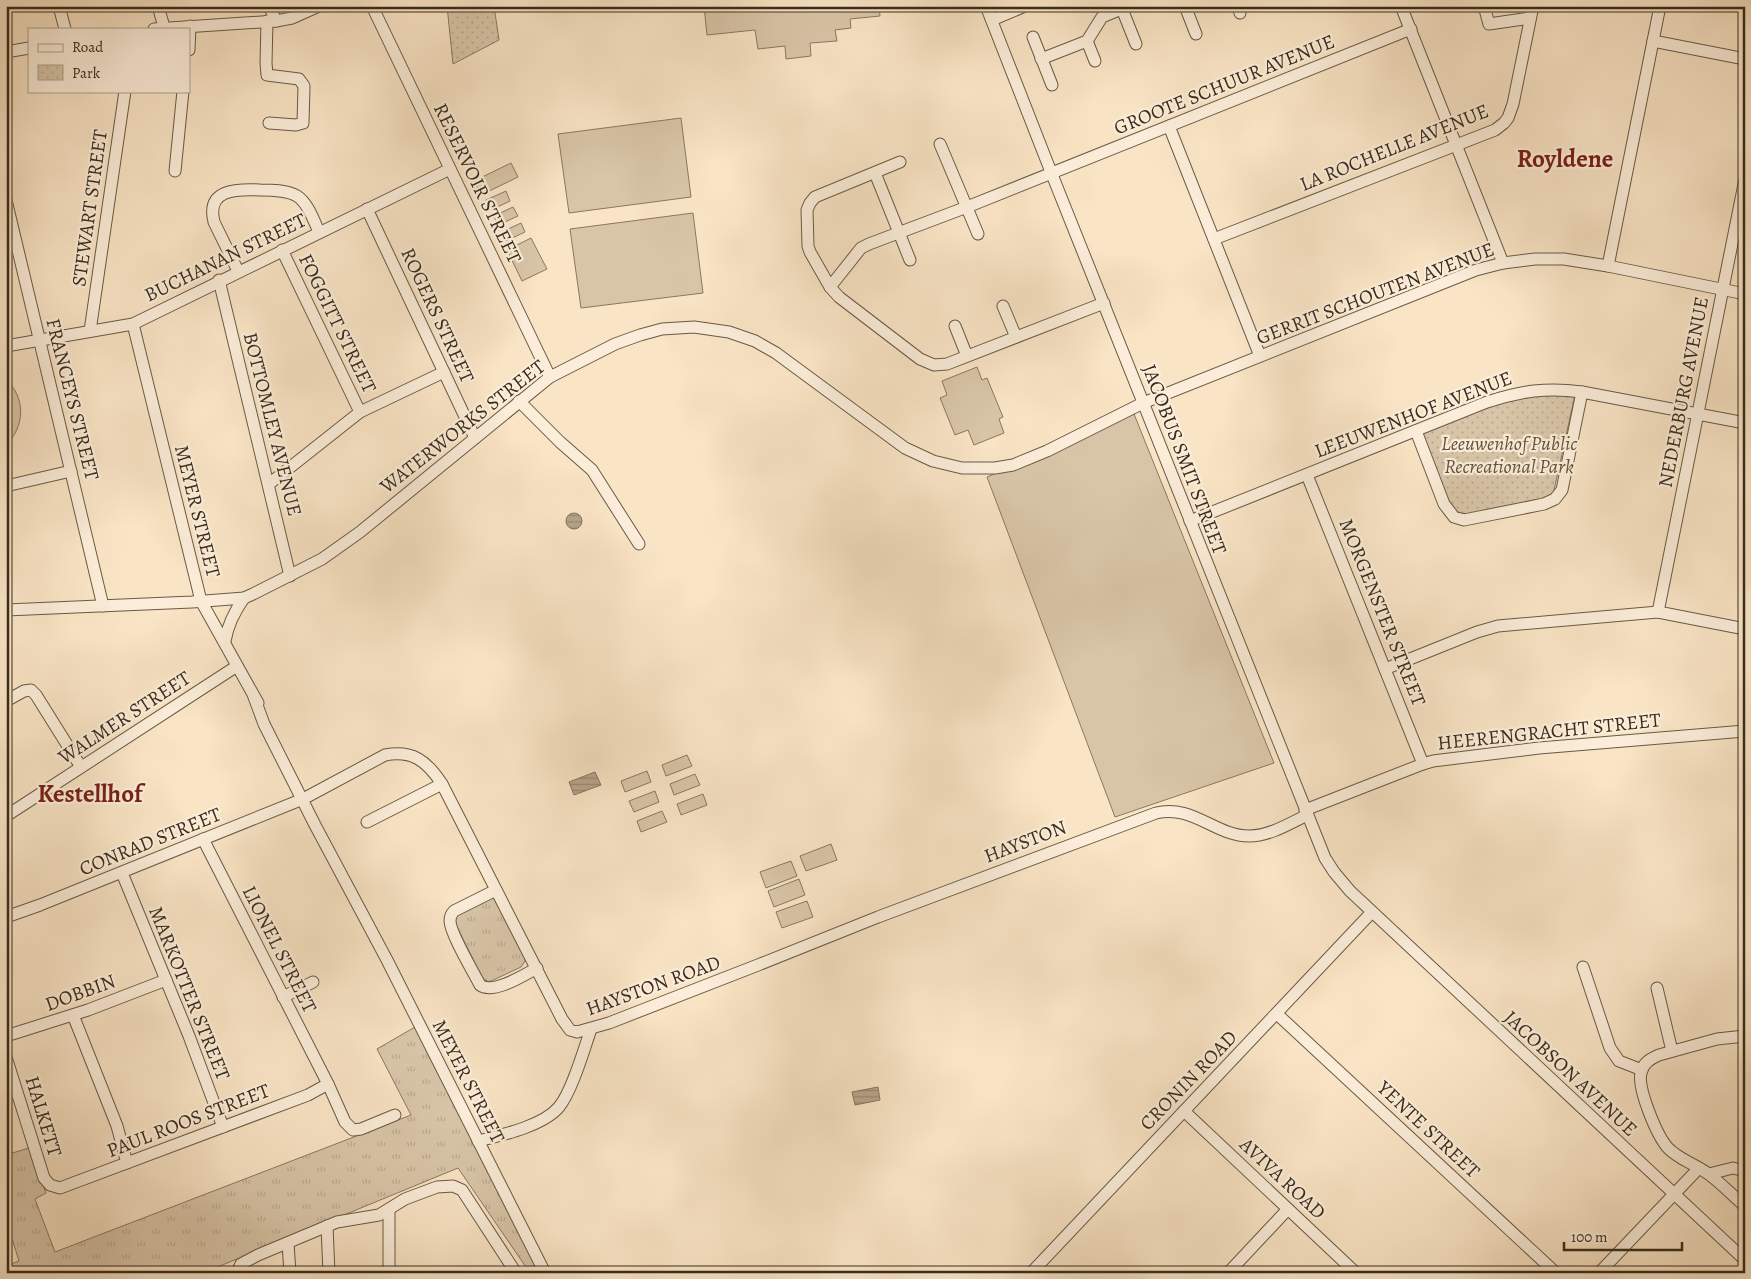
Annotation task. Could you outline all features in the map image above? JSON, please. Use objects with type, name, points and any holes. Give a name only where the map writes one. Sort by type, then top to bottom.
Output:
[{"type":"street","points":[[59,6],[65,28]]},
{"type":"street","points":[[158,6],[159,28],[271,21],[302,14],[319,6]]},
{"type":"street","points":[[269,6],[271,21],[266,63],[267,75],[299,79],[304,86],[303,123],[296,125],[270,123]]},
{"type":"street","name":"RESERVOIR STREET","points":[[372,6],[550,377]]},
{"type":"street","name":"JACOBUS SMIT STREET","points":[[986,6],[1325,858],[1343,883],[1372,912]]},
{"type":"street","points":[[992,20],[1025,6]]},
{"type":"street","points":[[1185,6],[1196,34]]},
{"type":"street","points":[[1402,6],[1503,263]]},
{"type":"street","points":[[1484,6],[1489,24],[1532,12]]},
{"type":"street","points":[[1608,266],[1660,6]]},
{"type":"street","points":[[1041,59],[1087,41],[1102,17],[1119,8],[1136,44]]},
{"type":"street","name":"LA ROCHELLE AVENUE","points":[[1214,239],[1495,130],[1508,118],[1513,104],[1532,12]]},
{"type":"street","name":"GROOTE SCHUUR AVENUE","points":[[830,287],[861,248],[1411,29]]},
{"type":"street","points":[[1033,37],[1052,85]]},
{"type":"street","points":[[1653,40],[1745,59]]},
{"type":"street","points":[[1087,41],[1095,61]]},
{"type":"street","points":[[7,50],[28,48]]},
{"type":"street","name":"STEWART STREET","points":[[90,331],[125,92]]},
{"type":"street","points":[[175,171],[184,92]]},
{"type":"street","points":[[1169,126],[1260,356]]},
{"type":"street","points":[[940,144],[978,234]]},
{"type":"street","points":[[900,162],[815,197],[808,206],[808,238],[810,252],[830,287],[839,297],[920,359],[934,365],[947,364],[1104,303]]},
{"type":"street","name":"BUCHANAN STREET","points":[[6,346],[133,324],[219,280],[450,169]]},
{"type":"street","points":[[875,173],[910,260]]},
{"type":"street","name":"NEDERBURG AVENUE","points":[[1658,612],[1745,179]]},
{"type":"street","points":[[238,272],[212,215],[214,203],[221,195],[230,190],[271,190],[297,195],[303,200],[320,232]]},
{"type":"street","name":"FRANCEYS STREET","points":[[6,200],[103,606]]},
{"type":"street","name":"ROGERS STREET","points":[[367,209],[475,438]]},
{"type":"street","name":"FOGGITT STREET","points":[[282,250],[360,412]]},
{"type":"street","name":"GERRIT SCHOUTEN AVENUE","points":[[1143,403],[1476,270],[1503,263],[1535,259],[1556,259],[1608,266],[1745,294]]},
{"type":"street","name":"BOTTOMLEY AVENUE","points":[[219,280],[290,576]]},
{"type":"street","points":[[1003,306],[1016,337]]},
{"type":"street","name":"MEYER STREET","points":[[133,324],[201,600],[263,711],[340,867],[356,893],[359,906],[545,1273]]},
{"type":"street","points":[[955,326],[967,356]]},
{"type":"street","name":"WATERWORKS STREET","points":[[6,610],[244,598],[322,559],[360,532],[550,377],[608,347],[640,335],[678,327],[729,332],[755,341],[776,353],[905,448],[920,456],[948,466],[974,469],[1003,467],[1028,460],[1143,403]]},
{"type":"street","points":[[269,484],[360,412],[444,372]]},
{"type":"street","name":"LEEUWENHOF AVENUE","points":[[1190,521],[1487,402],[1515,394],[1548,388],[1582,392],[1745,423]]},
{"type":"street","points":[[1416,431],[1444,504],[1454,517],[1464,520],[1537,506],[1555,499],[1562,490],[1582,392]]},
{"type":"street","points":[[519,401],[560,442],[592,470],[640,544]]},
{"type":"street","points":[[6,486],[71,472]]},
{"type":"street","name":"MORGENSTER STREET","points":[[1308,474],[1423,764]]},
{"type":"street","points":[[225,641],[234,611],[244,598]]},
{"type":"street","points":[[1385,669],[1489,628],[1523,624],[1658,612],[1745,629]]},
{"type":"street","name":"WALMER STREET","points":[[6,816],[237,666]]},
{"type":"street","points":[[6,701],[24,691],[31,690],[81,767]]},
{"type":"street","name":"HEERENGRACHT STREET","points":[[1306,813],[1423,764],[1539,748],[1745,731]]},
{"type":"street","name":"HAYSTON ROAD","points":[[305,798],[385,755],[414,756],[434,771],[567,1027],[577,1032],[591,1029],[758,965]]},
{"type":"street","points":[[367,822],[442,784]]},
{"type":"street","name":"CONRAD STREET","points":[[6,917],[122,873],[305,798]]},
{"type":"street","name":"HAYSTON","points":[[758,965],[878,917],[1156,812],[1183,812],[1229,832],[1249,836],[1272,831],[1306,813]]},
{"type":"street","name":"LIONEL STREET","points":[[203,839],[326,1080],[345,1122],[353,1130],[361,1129],[395,1115]]},
{"type":"street","name":"MARKOTTER STREET","points":[[122,873],[223,1127]]},
{"type":"street","points":[[496,890],[451,914],[450,924],[480,985],[489,989],[537,968]]},
{"type":"street","name":"CRONIN ROAD","points":[[1031,1273],[1372,912]]},
{"type":"street","name":"JACOBSON AVENUE","points":[[1372,912],[1745,1260]]},
{"type":"street","points":[[1583,967],[1610,1048],[1619,1060],[1642,1070]]},
{"type":"street","name":"DOBBIN","points":[[6,1036],[73,1015],[166,980]]},
{"type":"street","points":[[283,997],[313,982]]},
{"type":"street","points":[[1657,988],[1672,1051]]},
{"type":"street","name":"YENTE STREET","points":[[1277,1014],[1556,1273]]},
{"type":"street","points":[[73,1015],[117,1126],[127,1163]]},
{"type":"street","points":[[478,1141],[530,1125],[546,1117],[559,1106],[580,1061],[591,1029]]},
{"type":"street","points":[[1745,1036],[1717,1039],[1652,1058],[1645,1064],[1640,1078],[1659,1136],[1672,1151],[1704,1171],[1745,1206]]},
{"type":"street","name":"HALKETT","points":[[6,1057],[44,1178],[50,1185]]},
{"type":"street","name":"PAUL ROOS STREET","points":[[50,1185],[60,1188],[308,1095],[326,1080]]},
{"type":"street","name":"AVIVA ROAD","points":[[1184,1111],[1356,1273]]},
{"type":"street","points":[[1599,1273],[1674,1195],[1704,1171],[1734,1168],[1745,1171]]},
{"type":"street","points":[[237,1273],[241,1264],[327,1226],[344,1220],[379,1214],[405,1199],[437,1187],[453,1186],[462,1190],[516,1273]]},
{"type":"street","points":[[389,1209],[389,1273]]},
{"type":"street","points":[[1228,1273],[1288,1209]]},
{"type":"street","points":[[327,1226],[329,1273]]},
{"type":"street","points":[[288,1243],[290,1273]]},
{"type":"green space","points":[[447,6],[494,6],[499,40],[453,64]]},
{"type":"green space","points":[[704,6],[879,6],[880,16],[850,19],[851,28],[835,30],[837,41],[810,43],[811,56],[786,59],[785,46],[758,49],[755,30],[707,35]]},
{"type":"green space","points":[[681,118],[691,197],[569,213],[558,134]]},
{"type":"green space","points":[[511,163],[518,177],[481,195],[474,181]]},
{"type":"green space","points":[[506,191],[510,201],[491,210],[486,200]]},
{"type":"green space","points":[[513,207],[518,216],[498,225],[494,216]]},
{"type":"green space","points":[[693,213],[703,293],[581,308],[570,229]]},
{"type":"green space","points":[[521,223],[525,232],[506,241],[502,232]]},
{"type":"green space","points":[[531,238],[547,269],[522,281],[507,250]]},
{"type":"green space","points":[[977,367],[982,380],[987,378],[1003,417],[999,419],[1004,433],[974,445],[968,430],[955,435],[940,398],[947,395],[942,381]]},
{"type":"green space","points":[[6,380],[13,387],[17,395],[21,412],[17,430],[6,445]]},
{"type":"green space","name":"Leeuwenhof Public Recreational Park","points":[[1532,395],[1575,395],[1553,495],[1534,503],[1466,516],[1453,509],[1447,500],[1423,435],[1427,431],[1488,407]]},
{"type":"green space","points":[[1134,414],[1274,763],[1115,817],[987,477]]},
{"type":"green space","points":[[687,755],[692,766],[666,776],[662,765]]},
{"type":"green space","points":[[647,771],[651,782],[625,792],[621,781]]},
{"type":"green space","points":[[695,774],[700,785],[674,795],[670,784]]},
{"type":"green space","points":[[655,791],[659,802],[634,812],[629,801]]},
{"type":"green space","points":[[703,794],[707,805],[681,815],[677,804]]},
{"type":"green space","points":[[662,811],[667,822],[641,832],[637,821]]},
{"type":"green space","points":[[831,844],[837,860],[806,871],[800,856]]},
{"type":"green space","points":[[791,861],[797,876],[766,888],[760,872]]},
{"type":"green space","points":[[799,879],[805,895],[774,907],[768,891]]},
{"type":"green space","points":[[485,894],[496,898],[525,956],[525,961],[521,967],[489,982],[483,979],[452,917]]},
{"type":"green space","points":[[807,901],[813,917],[782,928],[776,912]]},
{"type":"green space","points":[[415,1027],[539,1273],[530,1273],[458,1168],[203,1273],[6,1273],[6,1266],[19,1261],[6,1219],[6,1155],[29,1148],[46,1193],[35,1199],[55,1252],[411,1115],[377,1049]]},
{"type":"shaded area","points":[[571,513],[577,513],[582,518],[580,527],[571,529],[566,524],[566,518]]},
{"type":"shaded area","points":[[595,772],[601,785],[574,795],[569,782]]},
{"type":"shaded area","points":[[878,1087],[880,1100],[855,1105],[852,1092]]},
{"type":"district","name":"Royldene","points":[[1565,158]]},
{"type":"district","name":"Kestellhof","points":[[90,793]]}]
